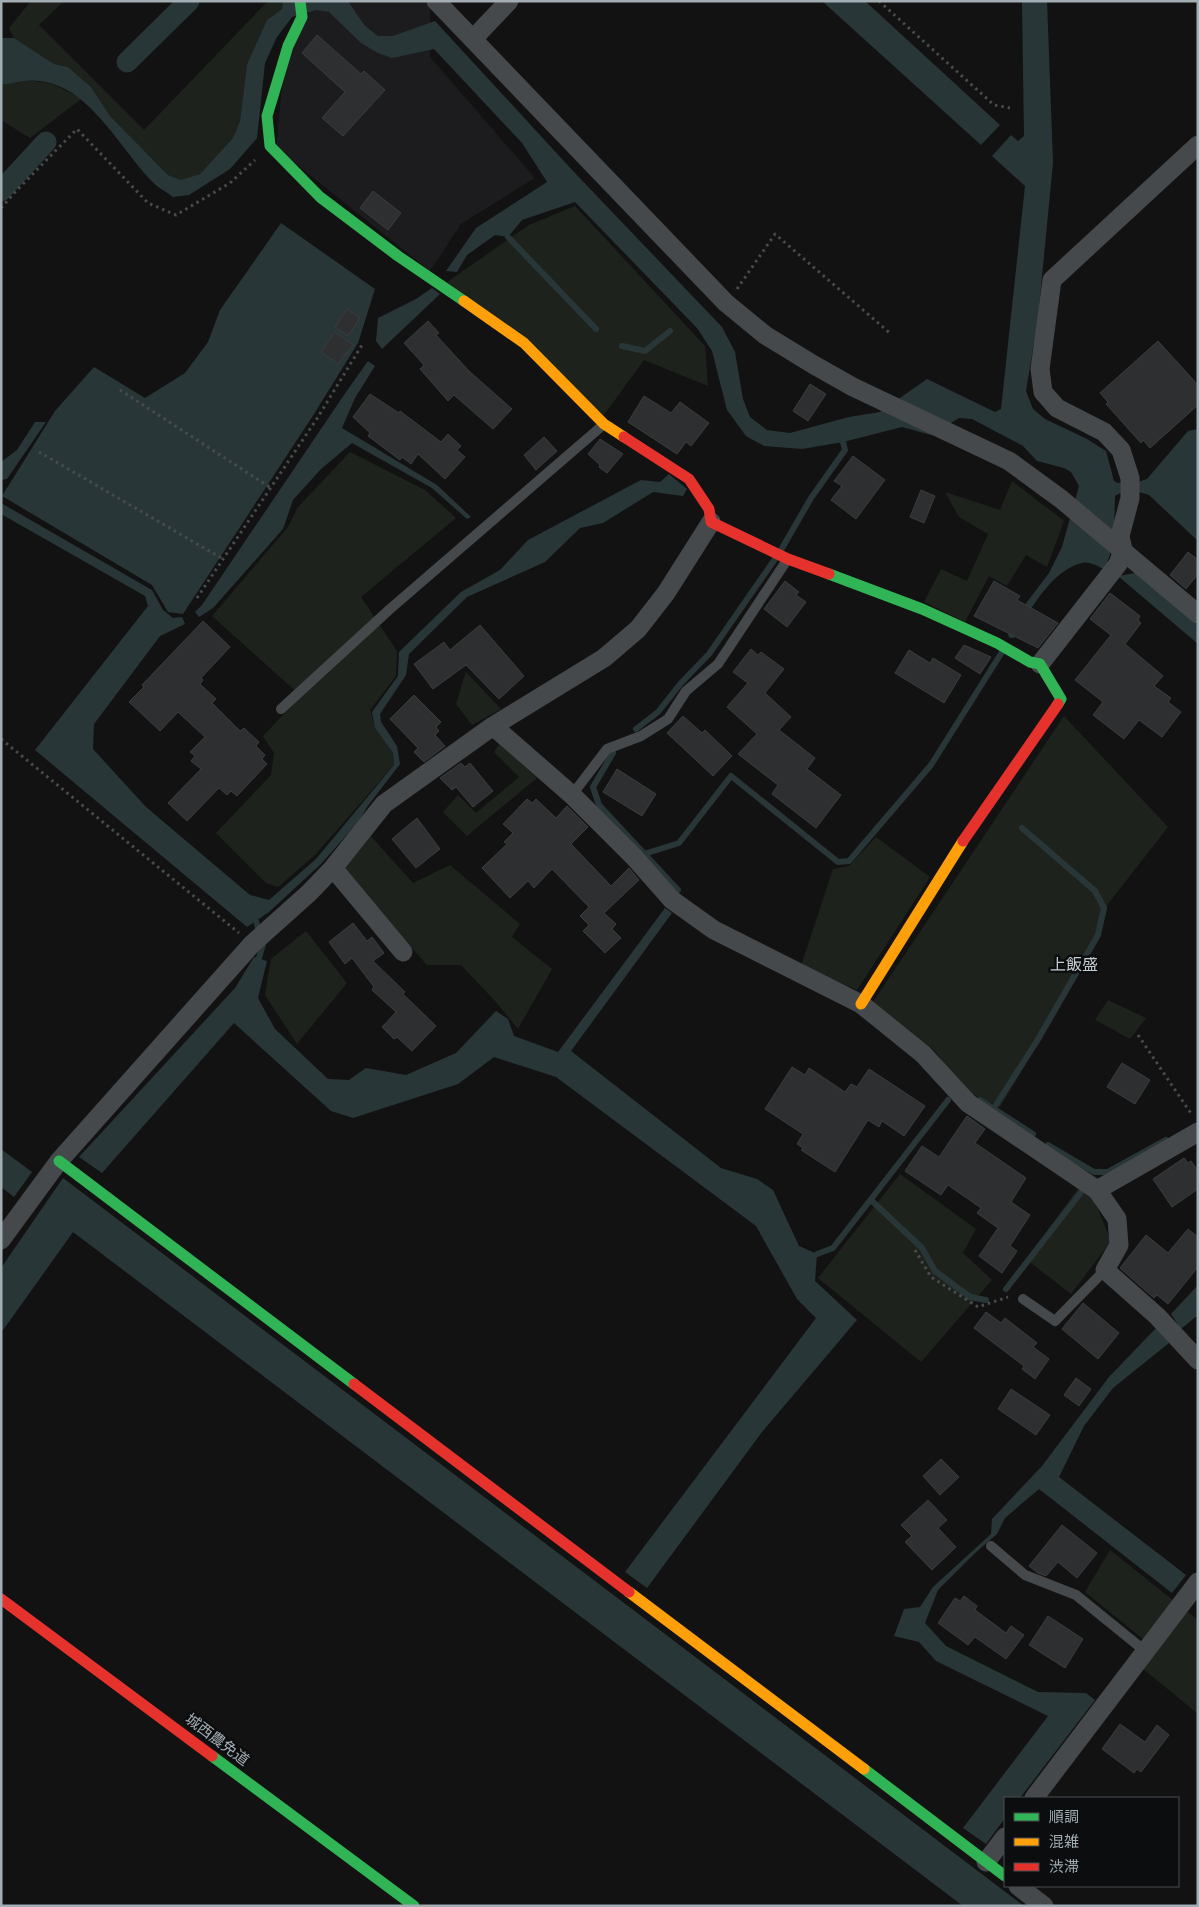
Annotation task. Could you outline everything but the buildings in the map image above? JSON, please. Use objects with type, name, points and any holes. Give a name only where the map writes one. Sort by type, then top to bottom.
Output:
[{"type":"street","points":[[1,1240],[59,1161],[258,938],[310,893],[333,868],[384,804],[493,726],[604,658],[638,630],[666,593],[711,522],[709,509],[689,479],[604,424],[524,343],[398,256],[320,197],[270,146],[267,116],[285,55],[302,17],[300,1]]},
{"type":"street","points":[[436,1],[726,304],[765,335],[814,365],[883,401],[1009,462],[1061,499],[1117,562],[1198,614]]},
{"type":"street","points":[[473,39],[509,1]]},
{"type":"street","points":[[1040,664],[1117,562],[1120,536],[1130,498],[1130,478],[1121,450],[1104,432],[1057,408],[1043,392],[1040,369],[1052,280],[1198,146]]},
{"type":"street","points":[[711,522],[781,556],[922,610],[997,643],[1030,662],[1040,664],[1062,700],[953,856],[861,1004]]},
{"type":"street","points":[[493,726],[572,795],[634,857],[672,900],[714,930],[861,1004],[923,1054],[968,1103],[1097,1190],[1117,1219],[1120,1245],[1105,1270],[1157,1316],[1198,1360]]},
{"type":"street","points":[[333,868],[403,952]]},
{"type":"street","points":[[1097,1190],[1195,1124]]},
{"type":"street","points":[[59,1161],[1004,1875]]},
{"type":"street","points":[[1035,1797],[1198,1582]]},
{"type":"street","name":"城西農免道","points":[[1,1599],[414,1906]]},
{"type":"street","points":[[986,1862],[1004,1838]]},
{"type":"street","points":[[1019,1887],[1044,1906]]},
{"type":"lane","points":[[281,709],[390,610],[604,424]]},
{"type":"lane","points":[[572,795],[607,749],[641,736],[668,719],[686,691],[718,664],[781,556]]},
{"type":"lane","points":[[1024,1299],[1055,1321],[1105,1270]]},
{"type":"lane","points":[[991,1546],[1025,1575],[1076,1595],[1145,1652]]},
{"type":"path","points":[[879,1],[994,105],[1010,108]]},
{"type":"path","points":[[1,208],[77,129],[148,203],[176,215],[230,183],[270,146]]},
{"type":"path","points":[[726,304],[775,234],[892,334]]},
{"type":"path","points":[[197,598],[318,417],[362,345]]},
{"type":"path","points":[[120,390],[271,488]]},
{"type":"path","points":[[39,452],[223,559]]},
{"type":"path","points":[[1,738],[258,938]]},
{"type":"path","points":[[1138,1035],[1195,1124]]},
{"type":"path","points":[[915,1250],[931,1277],[978,1307],[1010,1297],[1024,1299]]},
{"type":"shaded area","points":[[31,1],[64,1],[39,25],[144,130],[268,1],[283,1],[282,9],[267,20],[247,64],[240,121],[233,138],[200,174],[181,180],[168,175],[110,116],[91,87],[68,67],[54,64],[14,38],[9,28]]},
{"type":"shaded area","points":[[283,1],[348,1],[364,25],[378,36],[393,36],[435,21],[573,171],[722,327],[735,352],[743,399],[750,417],[767,430],[790,433],[849,417],[880,412],[927,379],[995,412],[1001,409],[1025,186],[992,156],[1011,135],[1018,141],[1024,136],[1022,1],[1047,1],[1053,163],[1038,318],[1026,391],[1033,409],[1045,419],[1087,439],[1106,451],[1114,481],[1118,483],[1138,482],[1147,479],[1188,431],[1198,429],[1198,541],[1149,495],[1132,492],[1118,494],[1115,496],[1111,552],[1104,569],[1093,564],[1082,563],[1060,574],[1033,605],[1014,638],[1010,638],[1008,635],[1024,606],[1049,573],[1062,547],[1079,486],[1071,472],[1064,468],[1037,461],[1023,446],[972,419],[959,418],[931,435],[902,427],[843,442],[802,449],[764,446],[746,436],[727,410],[712,351],[697,328],[575,202],[522,220],[508,237],[495,235],[467,255],[457,272],[446,271],[476,228],[547,182],[522,143],[434,49],[392,58],[378,53],[361,43],[329,12],[316,10],[292,17],[277,37],[265,63],[257,138],[230,169],[189,195],[173,197],[157,186],[144,173],[105,123],[75,95],[58,86],[39,81],[1,85],[1,38],[14,38],[54,64],[68,67],[91,87],[110,116],[168,175],[181,180],[200,174],[233,138],[240,121],[247,64],[267,20],[282,9]]},
{"type":"shaded area","points":[[311,1],[425,1],[430,7],[430,57],[535,178],[461,224],[430,271],[276,148],[283,76]]},
{"type":"shaded area","points":[[822,1],[865,1],[1000,125],[981,145]]},
{"type":"shaded area","points":[[23,81],[54,85],[81,99],[30,138],[1,120],[1,85]]},
{"type":"shaded area","points":[[575,206],[705,346],[708,386],[644,360],[604,415],[447,282],[529,225]]},
{"type":"shaded area","points":[[281,223],[375,289],[358,343],[314,414],[183,614],[168,612],[152,585],[2,496],[55,411],[94,367],[145,398],[185,373],[208,342],[220,310]]},
{"type":"shaded area","points":[[432,288],[440,294],[382,349],[376,341],[378,318],[416,299]]},
{"type":"shaded area","points":[[368,361],[375,366],[355,398],[342,428],[437,485],[471,517],[467,519],[432,488],[352,443],[321,469],[293,500],[283,529],[213,608],[199,617],[195,612],[202,605]]},
{"type":"shaded area","points":[[35,422],[46,422],[7,479],[1,480],[1,462],[17,450]]},
{"type":"shaded area","points":[[350,452],[425,490],[456,518],[361,597],[397,651],[396,676],[370,710],[375,728],[393,753],[394,765],[315,855],[278,887],[266,883],[216,833],[271,775],[274,753],[263,736],[301,696],[212,616],[288,527],[298,507]]},
{"type":"shaded area","points":[[669,474],[687,489],[683,496],[653,492],[603,523],[580,528],[545,562],[467,597],[409,654],[406,675],[380,714],[381,722],[397,746],[400,764],[367,807],[360,820],[321,864],[269,912],[247,927],[35,750],[148,606],[145,596],[1,514],[1,503],[152,590],[163,610],[173,618],[182,617],[185,624],[160,636],[94,724],[93,749],[146,807],[250,895],[269,900],[316,859],[394,765],[393,753],[375,728],[372,712],[398,676],[399,652],[461,592],[500,570],[528,540],[641,480],[660,482]]},
{"type":"shaded area","points":[[1012,481],[1064,521],[1047,567],[1026,555],[1007,586],[989,576],[965,622],[924,602],[941,569],[967,581],[988,534],[959,517],[945,492],[1000,510]]},
{"type":"shaded area","points":[[1135,573],[1198,625],[1198,644],[1118,576]]},
{"type":"shaded area","points":[[466,672],[501,709],[472,725],[456,704]]},
{"type":"shaded area","points":[[1064,716],[1168,827],[1108,904],[1100,934],[1000,1107],[965,1091],[934,1050],[873,1002]]},
{"type":"shaded area","points":[[500,743],[537,778],[467,836],[443,812],[458,795],[476,813],[519,777],[494,752]]},
{"type":"shaded area","points":[[369,834],[413,883],[450,865],[520,924],[512,937],[552,969],[518,1029],[496,1002],[461,965],[427,965],[342,869]]},
{"type":"shaded area","points":[[876,837],[930,877],[857,990],[801,966],[833,869],[849,866]]},
{"type":"shaded area","points":[[665,908],[672,913],[571,1051],[721,1168],[757,1179],[773,1190],[799,1246],[817,1254],[815,1281],[857,1320],[762,1432],[647,1588],[625,1572],[816,1318],[797,1299],[756,1226],[556,1077],[494,1057],[458,1084],[353,1118],[331,1111],[234,1023],[102,1173],[79,1157],[235,988],[254,957],[267,961],[258,998],[275,1029],[328,1079],[349,1080],[366,1068],[406,1075],[456,1053],[496,1011],[508,1019],[514,1036],[558,1052]]},
{"type":"shaded area","points":[[306,931],[347,983],[297,1044],[265,995],[271,959]]},
{"type":"shaded area","points":[[1108,1000],[1146,1018],[1130,1039],[1095,1020]]},
{"type":"shaded area","points":[[1,1149],[32,1172],[14,1197],[1,1187]]},
{"type":"shaded area","points":[[900,1174],[976,1229],[963,1253],[992,1280],[921,1362],[818,1278]]},
{"type":"shaded area","points":[[63,1178],[1024,1906],[963,1906],[73,1232],[1,1333],[1,1268]]},
{"type":"shaded area","points":[[1080,1186],[1092,1195],[1111,1241],[1071,1294],[1026,1259]]},
{"type":"shaded area","points":[[1198,1285],[1198,1315],[1181,1329],[1171,1314]]},
{"type":"shaded area","points":[[1157,1327],[1169,1343],[1113,1388],[1084,1426],[1059,1477],[1186,1575],[1172,1593],[1039,1489],[1005,1518],[997,1534],[938,1590],[925,1623],[946,1646],[1038,1692],[1086,1693],[1095,1700],[1021,1797],[1004,1797],[1004,1819],[986,1844],[963,1828],[1048,1716],[936,1661],[919,1642],[894,1636],[904,1609],[920,1607],[933,1587],[991,1534],[992,1519],[1042,1466],[1109,1377]]},
{"type":"shaded area","points":[[1110,1550],[1198,1620],[1198,1714],[1142,1668],[1154,1648],[1085,1592]]},
{"type":"waterway","points":[[127,62],[189,1]]},
{"type":"waterway","points":[[1,191],[46,142]]},
{"type":"waterway","points":[[508,237],[596,329]]},
{"type":"waterway","points":[[622,346],[645,351],[670,331]]},
{"type":"waterway","points":[[781,550],[811,498],[845,450],[843,442]]},
{"type":"waterway","points":[[636,729],[658,712],[681,683],[709,654],[775,559]]},
{"type":"waterway","points":[[644,854],[679,843],[731,776],[838,862],[849,861],[931,765],[1002,652]]},
{"type":"waterway","points":[[613,753],[593,787],[599,805],[678,890]]},
{"type":"waterway","points":[[994,1108],[1037,1041],[1098,935],[1104,908],[1095,891],[1022,828]]},
{"type":"waterway","points":[[256,921],[263,944],[259,958]]},
{"type":"waterway","points":[[817,1254],[833,1248],[948,1100]]},
{"type":"waterway","points":[[980,1100],[1033,1134]]},
{"type":"waterway","points":[[1048,1145],[1094,1172],[1108,1172],[1166,1140]]},
{"type":"waterway","points":[[1006,1289],[1082,1191]]},
{"type":"waterway","points":[[871,1200],[922,1248],[935,1271],[970,1297],[986,1300]]},
{"type":"traffic: fast","points":[[300,1],[302,17],[288,46],[267,116],[270,146],[320,197],[398,256],[464,301]]},
{"type":"traffic: fast","points":[[829,574],[922,609],[997,643],[1030,662],[1040,664],[1061,699],[1058,704]]},
{"type":"traffic: fast","points":[[59,1161],[354,1384]]},
{"type":"traffic: fast","points":[[212,1756],[414,1906]]},
{"type":"traffic: fast","points":[[864,1769],[1004,1875]]},
{"type":"traffic: slow","points":[[464,301],[524,343],[604,424],[624,437]]},
{"type":"traffic: slow","points":[[861,1004],[963,841]]},
{"type":"traffic: slow","points":[[629,1592],[864,1769]]},
{"type":"traffic: jam","points":[[624,437],[689,479],[709,509],[711,522],[788,559],[829,574]]},
{"type":"traffic: jam","points":[[963,841],[1058,704]]},
{"type":"traffic: jam","points":[[354,1384],[629,1592]]},
{"type":"traffic: jam","points":[[1,1599],[212,1756]]},
{"type":"district","name":"上飯盛","points":[[1074,965]]}]
